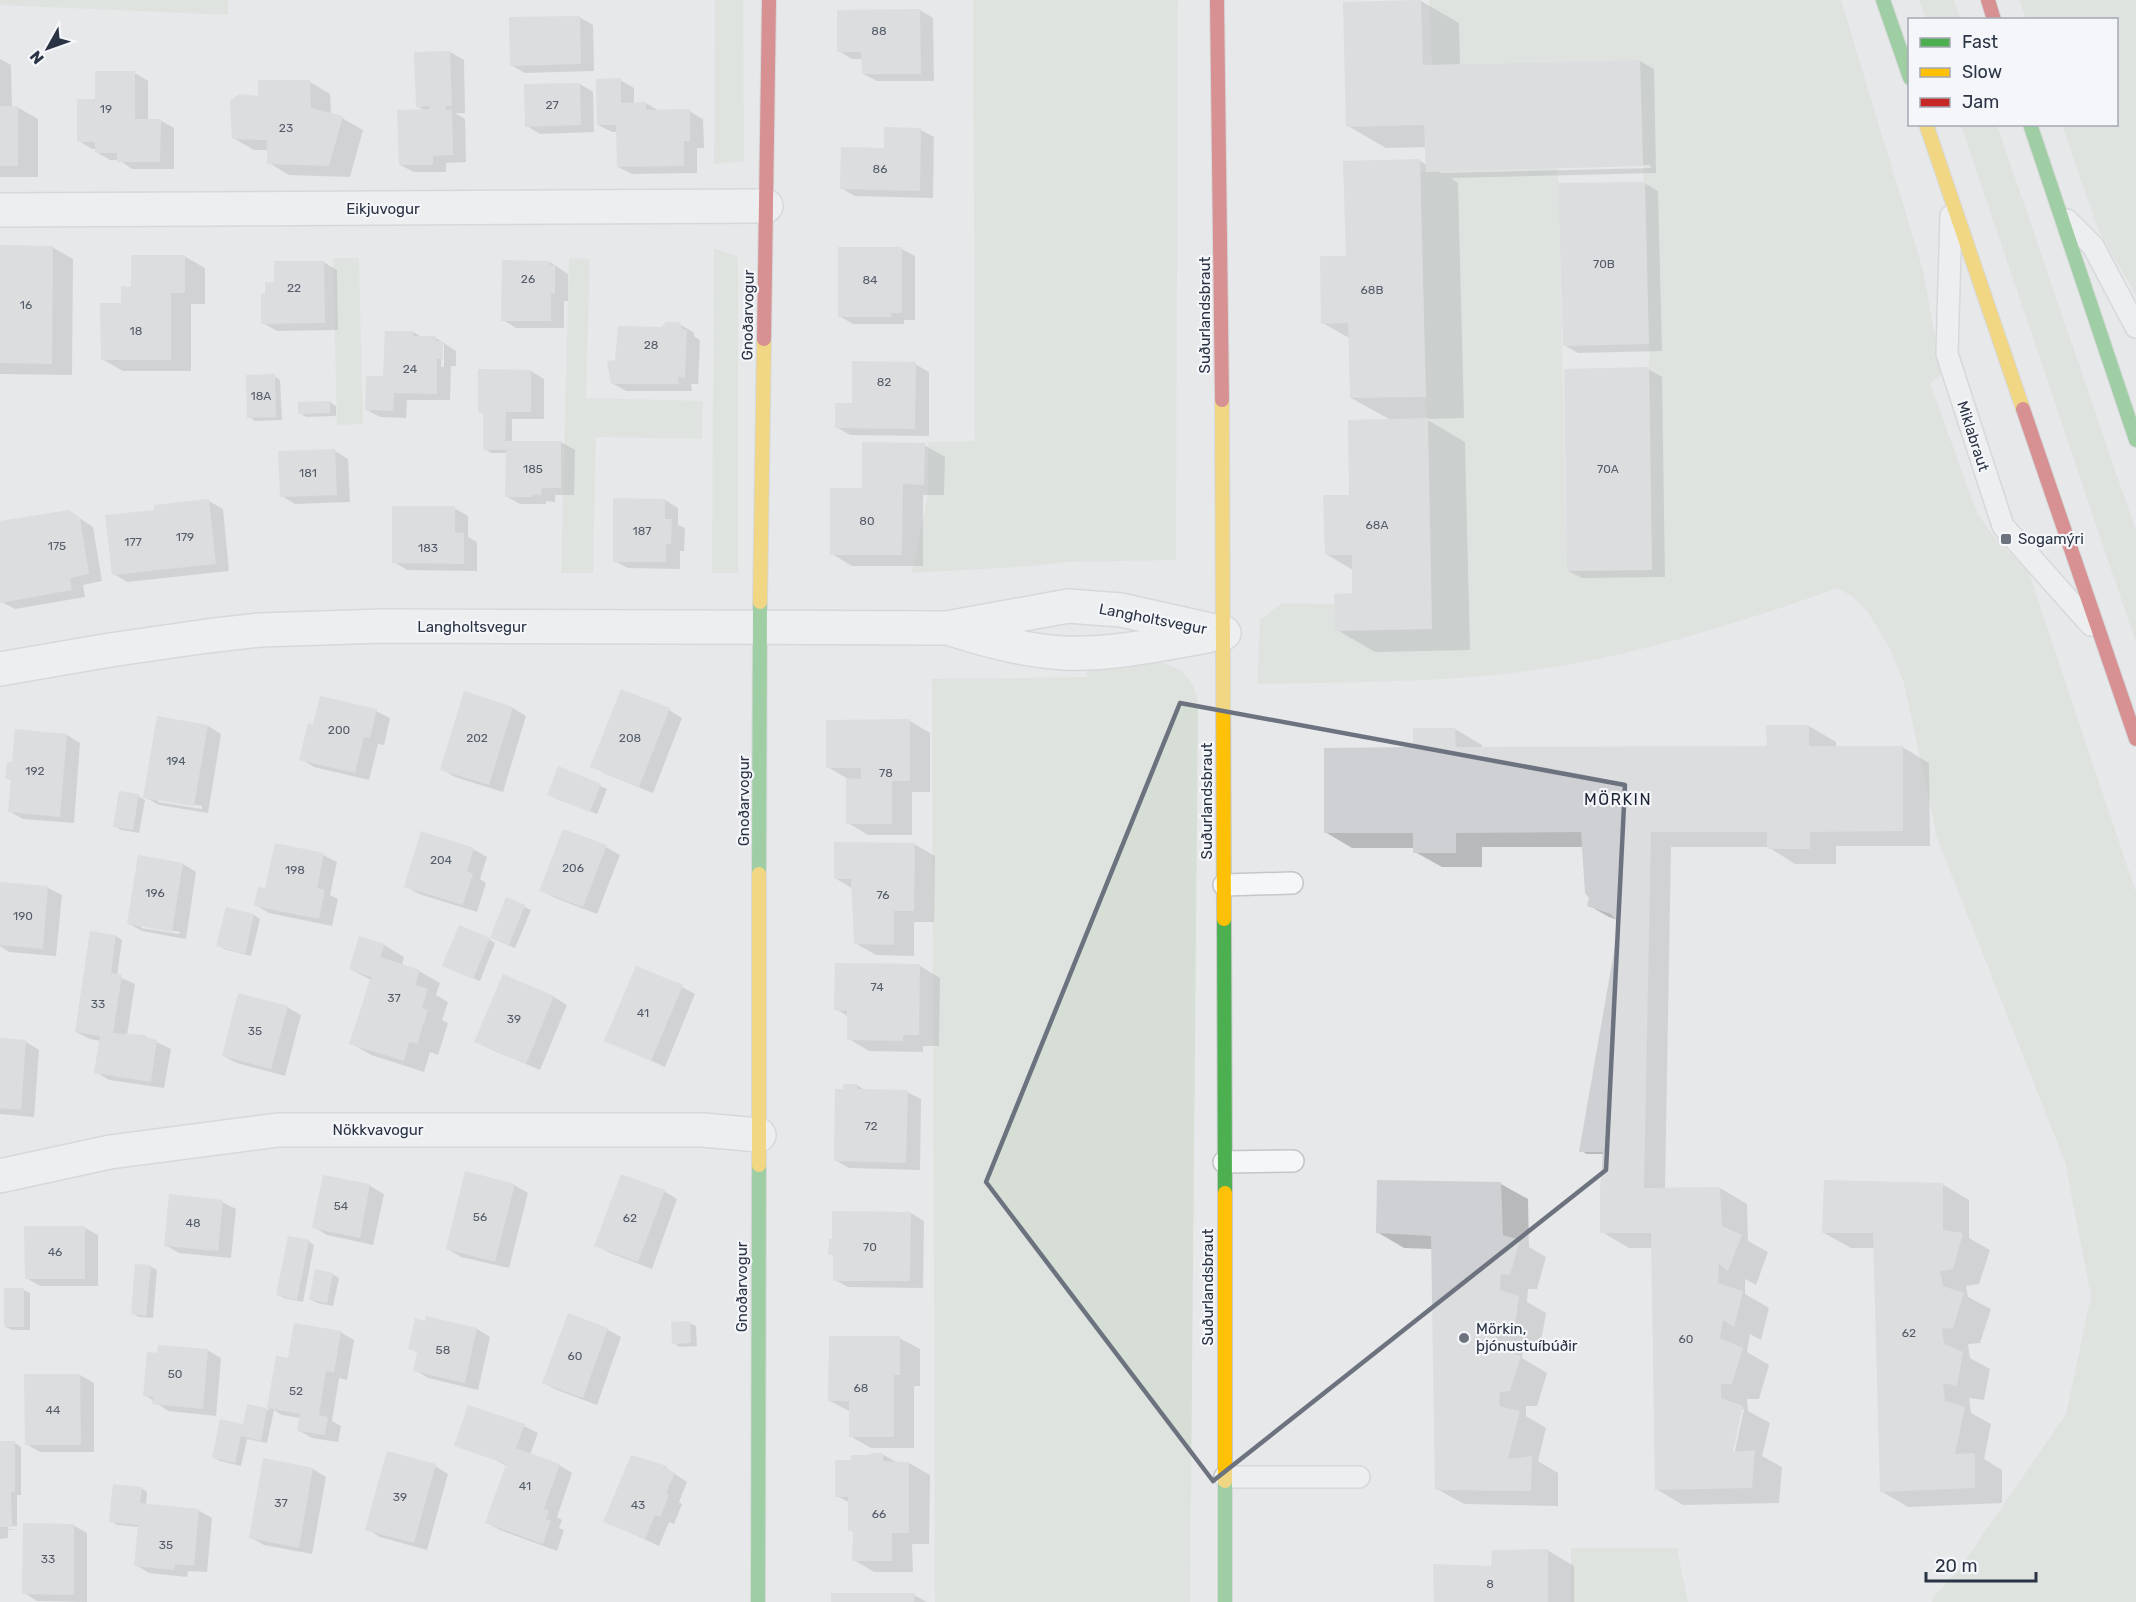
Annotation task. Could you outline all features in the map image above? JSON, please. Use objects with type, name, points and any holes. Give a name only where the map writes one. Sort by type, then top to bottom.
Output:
[{"type":"main road","name":"Suðurlandsbraut","points":[[1217,0],[1224,633],[1225,1602]]},
{"type":"main road","points":[[1882,0],[1908,72]]},
{"type":"main road","points":[[1988,0],[1993,18]]},
{"type":"main road","name":"Gnoðarvogur","points":[[758,1602],[761,628],[769,1]]},
{"type":"main road","name":"Miklabraut","points":[[1927,126],[2136,739]]},
{"type":"main road","points":[[2031,126],[2136,440]]},
{"type":"street","name":"Eikjuvogur","points":[[0,210],[766,206]]},
{"type":"street","name":"Langholtsvegur","points":[[0,669],[110,650],[260,630],[383,626],[946,628],[1043,609],[1082,606],[1121,610],[1224,633]]},
{"type":"street","name":"Langholtsvegur","points":[[946,628],[998,644],[1067,653],[1108,652],[1224,633]]},
{"type":"street","name":"Nökkvavogur","points":[[0,1176],[110,1152],[278,1130],[702,1130],[759,1134]]},
{"type":"lane","name":"Miklabraut","points":[[1951,197],[1947,354],[2003,526],[2101,638]]},
{"type":"lane","points":[[2059,212],[2093,246],[2136,327]]},
{"type":"lane","points":[[1224,885],[1292,883]]},
{"type":"lane","points":[[1224,1162],[1293,1161]]},
{"type":"lane","points":[[1225,1477],[1359,1477]]},
{"type":"highlighted area","points":[[1180,703],[1625,785],[1606,1170],[1213,1481],[986,1182]]},
{"type":"shaded area","points":[[0,0],[228,0],[228,15],[0,5]]},
{"type":"shaded area","points":[[715,0],[743,0],[744,161],[714,164]]},
{"type":"shaded area","points":[[973,0],[1178,0],[1176,560],[1067,562],[912,573],[928,495],[928,442],[975,441]]},
{"type":"shaded area","points":[[1429,0],[1841,0],[1923,270],[1942,375],[1930,383],[1977,513],[1992,534],[2029,573],[2136,892],[2136,1602],[1932,1602],[1933,1597],[1957,1572],[2066,1414],[2091,1296],[2065,1162],[1937,838],[1904,683],[1890,649],[1868,612],[1853,597],[1838,588],[1650,647],[1574,664],[1466,677],[1257,684],[1260,620],[1282,603],[1334,604],[1335,631],[1432,629],[1420,172],[1558,168],[1567,571],[1652,570],[1649,344],[1640,60],[1432,65]]},
{"type":"shaded area","points":[[1919,0],[1954,0],[1961,18],[1926,18]]},
{"type":"shaded area","points":[[2019,0],[2136,0],[2136,295],[2099,232],[2062,126],[2118,126],[2118,18],[2026,18]]},
{"type":"shaded area","points":[[1961,126],[1997,126],[2136,531],[2136,643]]},
{"type":"shaded area","points":[[714,248],[738,257],[738,573],[712,573]]},
{"type":"shaded area","points":[[333,258],[359,258],[363,424],[337,425]]},
{"type":"shaded area","points":[[569,258],[590,259],[586,398],[703,401],[702,439],[596,437],[593,573],[561,573]]},
{"type":"shaded area","points":[[1155,660],[1172,666],[1189,679],[1198,703],[1190,1602],[935,1602],[932,679],[1087,677],[1086,662]]},
{"type":"shaded area","points":[[1571,1548],[1677,1548],[1688,1602],[1571,1602]]},
{"type":"building","points":[[1421,0],[1423,65],[1640,60],[1643,166],[1426,172],[1424,125],[1346,127],[1343,2]]},
{"type":"building","points":[[920,9],[921,74],[862,74],[861,52],[837,52],[837,10]]},
{"type":"building","points":[[580,16],[581,64],[510,66],[509,17]]},
{"type":"building","points":[[450,51],[452,106],[446,106],[446,110],[452,109],[453,155],[433,156],[433,165],[399,165],[397,110],[429,109],[429,106],[416,107],[414,52]]},
{"type":"building","points":[[95,71],[135,71],[135,119],[161,119],[160,162],[117,162],[117,153],[95,153],[95,142],[77,142],[77,99],[95,99]]},
{"type":"building","points":[[621,78],[621,103],[646,102],[646,110],[690,109],[690,141],[684,141],[684,166],[617,167],[616,125],[597,125],[596,79]]},
{"type":"building","points":[[258,80],[310,80],[311,108],[343,116],[329,166],[267,164],[267,140],[232,139],[230,101],[239,94],[258,96]]},
{"type":"building","points":[[580,83],[581,125],[525,127],[524,84]]},
{"type":"building","points":[[0,106],[18,106],[18,166],[0,166]]},
{"type":"building","points":[[884,127],[921,128],[920,191],[840,189],[841,147],[884,148]]},
{"type":"building","points":[[1420,159],[1426,397],[1350,398],[1348,323],[1321,324],[1320,256],[1346,256],[1343,161]]},
{"type":"building","points":[[1645,182],[1649,344],[1563,346],[1558,183]]},
{"type":"building","points":[[0,245],[53,246],[52,364],[0,363]]},
{"type":"building","points":[[838,247],[902,247],[902,313],[891,313],[891,317],[838,317]]},
{"type":"building","points":[[131,255],[185,255],[185,293],[171,293],[171,360],[101,360],[100,303],[121,303],[121,286],[131,287]]},
{"type":"building","points":[[502,260],[550,261],[550,265],[555,265],[555,294],[551,294],[551,321],[501,321]]},
{"type":"building","points":[[274,261],[324,261],[325,323],[261,324],[261,294],[265,294],[265,282],[274,282]]},
{"type":"building","points":[[666,322],[679,322],[683,330],[687,330],[685,378],[678,377],[679,384],[611,384],[607,361],[615,360],[618,326],[661,327]]},
{"type":"building","points":[[385,331],[413,331],[413,336],[436,336],[436,341],[443,341],[443,359],[437,359],[437,394],[394,393],[393,411],[365,410],[366,376],[383,376]]},
{"type":"building","points":[[852,361],[916,362],[915,429],[835,428],[835,403],[852,403]]},
{"type":"building","points":[[1649,367],[1652,570],[1567,571],[1564,369]]},
{"type":"building","points":[[478,369],[531,370],[531,412],[506,412],[505,441],[561,441],[561,488],[542,488],[541,495],[533,494],[533,497],[505,497],[506,450],[483,450],[483,412],[478,412]]},
{"type":"building","points":[[275,374],[276,417],[247,418],[246,375]]},
{"type":"building","points":[[330,401],[330,413],[298,414],[298,402]]},
{"type":"building","points":[[1428,418],[1432,629],[1335,631],[1334,594],[1352,593],[1352,555],[1325,555],[1323,495],[1349,495],[1348,420]]},
{"type":"building","points":[[862,442],[925,443],[924,485],[903,484],[902,555],[830,555],[830,488],[862,488]]},
{"type":"building","points":[[335,449],[337,495],[280,497],[278,451]]},
{"type":"building","points":[[613,498],[665,499],[665,519],[672,519],[671,544],[666,544],[666,562],[613,562]]},
{"type":"building","points":[[209,499],[216,564],[112,575],[105,515],[154,510],[154,505]]},
{"type":"building","points":[[392,506],[455,506],[455,532],[464,533],[464,564],[392,563]]},
{"type":"building","points":[[69,510],[80,518],[89,574],[70,578],[72,590],[0,603],[0,521]]},
{"type":"building","points":[[621,689],[670,708],[639,787],[590,767]]},
{"type":"building","points":[[464,691],[513,707],[489,785],[440,770]]},
{"type":"building","points":[[320,696],[377,709],[370,738],[364,737],[355,773],[299,760],[308,723],[313,724]]},
{"type":"building","points":[[157,716],[208,725],[194,806],[143,798]]},
{"type":"building","points":[[910,719],[910,781],[892,781],[892,824],[846,824],[846,778],[861,779],[861,768],[826,768],[826,720]]},
{"type":"building","points":[[1766,725],[1809,725],[1809,746],[1903,746],[1903,831],[1810,832],[1810,849],[1767,849],[1767,832],[1651,832],[1644,1188],[1720,1187],[1722,1226],[1742,1235],[1728,1271],[1719,1264],[1718,1283],[1743,1291],[1734,1327],[1723,1320],[1720,1338],[1743,1348],[1732,1384],[1721,1384],[1721,1398],[1743,1406],[1733,1452],[1755,1450],[1752,1488],[1655,1490],[1651,1233],[1600,1233],[1603,1152],[1579,1152],[1619,923],[1611,914],[1587,906],[1589,898],[1585,893],[1581,832],[1456,833],[1456,853],[1413,853],[1413,833],[1324,833],[1324,748],[1413,747],[1413,728],[1455,728],[1456,747],[1767,746]]},
{"type":"building","points":[[15,729],[67,734],[60,817],[8,812],[11,779],[5,779],[7,762],[12,762]]},
{"type":"building","points":[[558,766],[601,784],[590,812],[547,795]]},
{"type":"building","points":[[119,791],[139,794],[133,830],[113,827]]},
{"type":"building","points":[[563,829],[607,845],[583,907],[539,891]]},
{"type":"building","points":[[421,831],[474,848],[467,871],[473,874],[463,905],[404,887]]},
{"type":"building","points":[[834,842],[915,843],[914,911],[894,911],[894,945],[854,944],[851,879],[834,879]]},
{"type":"building","points":[[275,843],[324,853],[317,888],[325,890],[319,919],[254,906],[258,887],[265,888]]},
{"type":"building","points":[[138,855],[183,863],[172,932],[127,924]]},
{"type":"building","points":[[0,882],[48,886],[43,949],[0,945]]},
{"type":"building","points":[[506,897],[525,905],[509,945],[490,938]]},
{"type":"building","points":[[226,907],[254,914],[245,954],[216,946]]},
{"type":"building","points":[[459,925],[490,938],[473,979],[442,966]]},
{"type":"building","points":[[90,931],[116,935],[111,973],[122,975],[113,1033],[145,1035],[144,1037],[157,1040],[151,1082],[94,1073],[100,1036],[75,1032]]},
{"type":"building","points":[[359,936],[385,944],[380,957],[420,970],[415,985],[428,989],[422,1008],[428,1010],[417,1044],[409,1042],[404,1061],[349,1044],[371,977],[349,969]]},
{"type":"building","points":[[835,963],[920,964],[919,1035],[903,1035],[903,1041],[847,1040],[847,1011],[834,1010]]},
{"type":"building","points":[[636,966],[683,985],[651,1061],[604,1041]]},
{"type":"building","points":[[503,974],[554,996],[526,1064],[474,1042]]},
{"type":"building","points":[[238,993],[288,1006],[271,1069],[222,1056]]},
{"type":"building","points":[[0,1038],[26,1040],[21,1110],[0,1108]]},
{"type":"building","points":[[843,1084],[857,1084],[857,1089],[908,1090],[906,1163],[834,1161],[835,1089],[843,1089]]},
{"type":"building","points":[[465,1171],[515,1184],[495,1262],[446,1249]]},
{"type":"building","points":[[621,1174],[665,1190],[638,1262],[594,1246]]},
{"type":"building","points":[[323,1175],[370,1184],[360,1238],[312,1228]]},
{"type":"building","name":"Mörkin, þjónustuíbúðir","points":[[1377,1180],[1501,1182],[1503,1235],[1520,1240],[1510,1275],[1501,1274],[1500,1290],[1519,1296],[1514,1332],[1496,1335],[1495,1348],[1521,1356],[1510,1391],[1500,1392],[1499,1406],[1520,1411],[1508,1459],[1532,1456],[1531,1491],[1435,1490],[1431,1236],[1376,1233]]},
{"type":"building","points":[[1824,1180],[1943,1183],[1943,1230],[1963,1233],[1953,1269],[1940,1271],[1943,1286],[1964,1293],[1953,1328],[1942,1329],[1944,1344],[1963,1352],[1957,1386],[1943,1383],[1945,1401],[1965,1407],[1955,1454],[1975,1453],[1975,1488],[1880,1492],[1873,1233],[1822,1233]]},
{"type":"building","points":[[169,1194],[223,1200],[218,1251],[164,1246]]},
{"type":"building","points":[[832,1211],[911,1212],[910,1281],[833,1281],[833,1255],[828,1255],[829,1239],[832,1239]]},
{"type":"building","points":[[24,1226],[85,1226],[85,1279],[25,1279]]},
{"type":"building","points":[[288,1236],[309,1240],[297,1300],[276,1295]]},
{"type":"building","points":[[135,1264],[151,1265],[146,1316],[131,1314]]},
{"type":"building","points":[[315,1269],[333,1273],[327,1303],[309,1300]]},
{"type":"building","points":[[4,1288],[24,1288],[24,1327],[4,1327]]},
{"type":"building","points":[[568,1313],[608,1328],[583,1398],[542,1383]]},
{"type":"building","points":[[426,1316],[477,1328],[465,1383],[413,1371],[417,1352],[408,1349],[415,1318],[425,1321]]},
{"type":"building","points":[[690,1321],[691,1343],[672,1344],[671,1322]]},
{"type":"building","points":[[294,1323],[341,1331],[334,1373],[326,1371],[319,1415],[328,1417],[325,1435],[297,1431],[300,1414],[267,1408],[276,1356],[288,1358]]},
{"type":"building","points":[[829,1336],[900,1336],[900,1375],[894,1375],[894,1437],[849,1437],[849,1401],[828,1401]]},
{"type":"building","points":[[158,1345],[208,1349],[203,1409],[152,1404],[153,1397],[143,1396],[147,1352],[157,1353]]},
{"type":"building","points":[[24,1374],[80,1374],[81,1445],[25,1445]]},
{"type":"building","points":[[247,1404],[267,1408],[261,1441],[241,1436],[235,1463],[212,1458],[220,1419],[243,1424]]},
{"type":"building","points":[[468,1405],[525,1424],[516,1448],[560,1464],[544,1509],[549,1511],[546,1519],[551,1521],[543,1544],[485,1523],[506,1464],[454,1446]]},
{"type":"building","points":[[0,1441],[15,1441],[15,1492],[11,1492],[12,1527],[0,1527]]},
{"type":"building","points":[[387,1451],[436,1464],[414,1543],[365,1530]]},
{"type":"building","points":[[871,1453],[883,1453],[883,1461],[909,1462],[909,1533],[892,1533],[892,1561],[852,1561],[853,1531],[848,1531],[848,1497],[835,1497],[835,1460],[851,1460],[851,1455],[872,1455]]},
{"type":"building","points":[[631,1455],[667,1466],[666,1469],[675,1473],[666,1493],[669,1495],[660,1517],[655,1515],[645,1539],[603,1522]]},
{"type":"building","points":[[263,1458],[313,1468],[299,1548],[249,1538]]},
{"type":"building","points":[[113,1484],[142,1487],[140,1503],[199,1509],[194,1566],[175,1564],[174,1570],[134,1566],[138,1525],[109,1522]]},
{"type":"building","points":[[23,1523],[74,1524],[74,1595],[22,1594]]},
{"type":"building","points":[[1548,1549],[1548,1602],[1434,1602],[1433,1564],[1491,1566],[1492,1550]]},
{"type":"building","points":[[831,1593],[915,1593],[914,1602],[831,1602]]},
{"type":"traffic: fast","points":[[1883,0],[1908,72]]},
{"type":"traffic: fast","points":[[2031,126],[2136,440]]},
{"type":"traffic: fast","points":[[759,874],[760,602]]},
{"type":"traffic: fast","points":[[1224,919],[1225,1193]]},
{"type":"traffic: fast","points":[[758,1602],[759,1165]]},
{"type":"traffic: fast","points":[[1225,1481],[1225,1602]]},
{"type":"traffic: slow","points":[[1927,126],[2023,409]]},
{"type":"traffic: slow","points":[[760,602],[764,339]]},
{"type":"traffic: slow","points":[[1222,400],[1224,919]]},
{"type":"traffic: slow","points":[[759,874],[759,1165]]},
{"type":"traffic: slow","points":[[1225,1193],[1225,1481]]},
{"type":"traffic: jam","points":[[1217,0],[1222,400]]},
{"type":"traffic: jam","points":[[1988,0],[1993,18]]},
{"type":"traffic: jam","points":[[764,339],[769,1]]},
{"type":"traffic: jam","points":[[2023,409],[2136,739]]},
{"type":"place","name":"Sogamýri","points":[[2006,539]]},
{"type":"place","name":"Mörkin, þjónustuíbúðir","points":[[1464,1338]]},
{"type":"district","name":"MÖRKIN","points":[[1618,799]]}]
